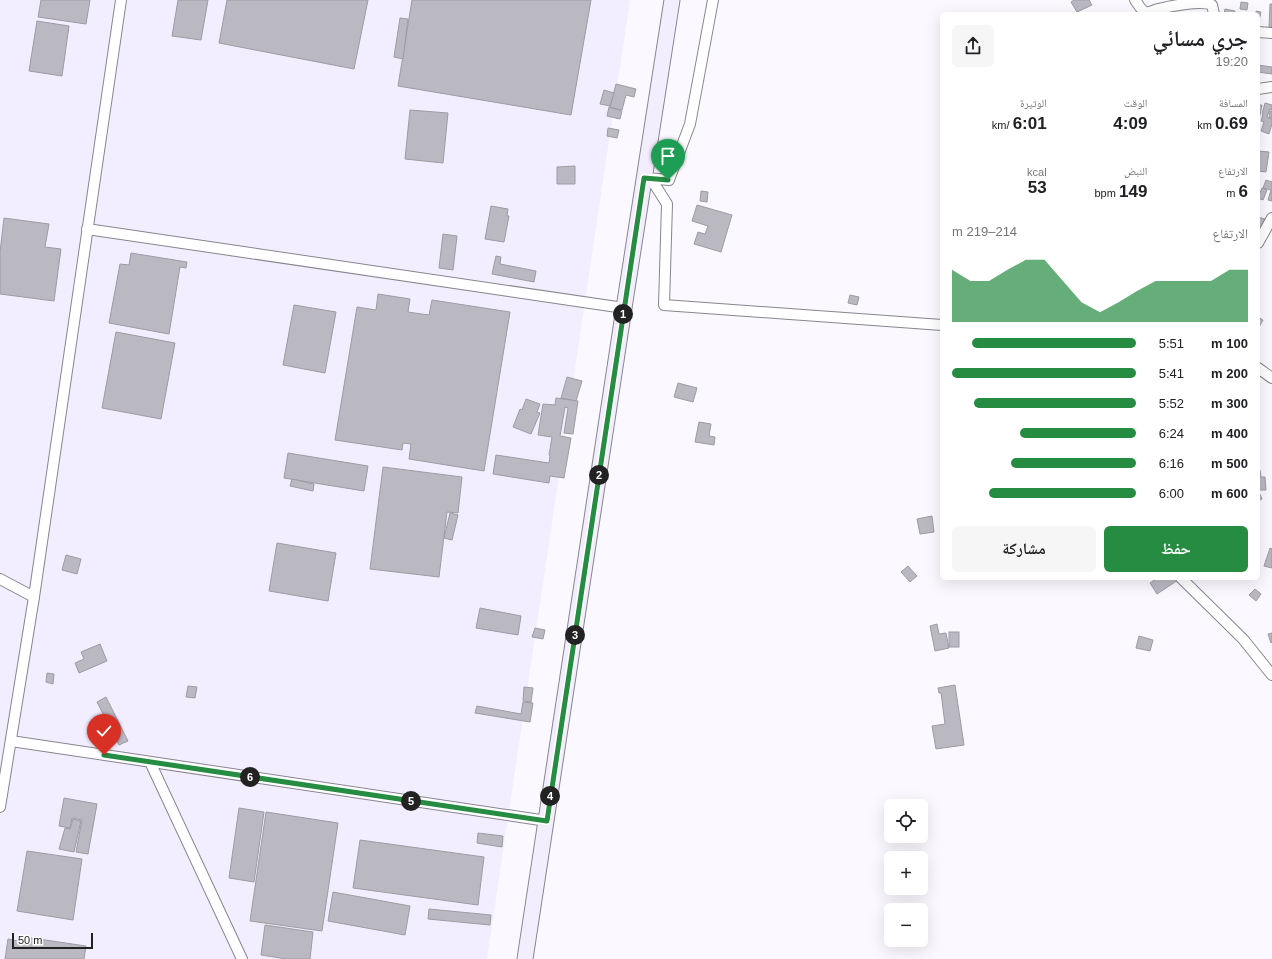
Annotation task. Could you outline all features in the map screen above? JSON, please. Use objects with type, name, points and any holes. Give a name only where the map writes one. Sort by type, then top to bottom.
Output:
[{"type":"street","points":[[0,807],[34,597],[121,0]]},
{"type":"street","points":[[526,959],[672,0]]},
{"type":"street","points":[[644,178],[668,180],[690,124],[713,0]]},
{"type":"street","points":[[1135,0],[1142,10],[1148,12],[1181,3],[1203,1],[1209,2],[1212,5],[1214,12]]},
{"type":"street","points":[[1260,32],[1272,33]]},
{"type":"street","points":[[1260,89],[1272,87]]},
{"type":"street","points":[[644,178],[655,185],[667,204],[664,305],[940,325]]},
{"type":"street","points":[[1260,239],[1272,218]]},
{"type":"street","points":[[87,229],[624,308]]},
{"type":"street","points":[[1260,369],[1272,378]]},
{"type":"street","points":[[0,579],[34,597]]},
{"type":"street","points":[[1183,580],[1243,639],[1272,675]]},
{"type":"street","points":[[11,741],[547,821]]},
{"type":"street","points":[[150,762],[242,959]]},
{"type":"shaded area","points":[[0,0],[630,0],[487,959],[0,959]]},
{"type":"building","points":[[41,0],[90,0],[86,24],[38,17]]},
{"type":"building","points":[[178,0],[208,0],[201,40],[172,36]]},
{"type":"building","points":[[227,0],[368,0],[354,69],[219,43]]},
{"type":"building","points":[[412,0],[591,0],[571,115],[398,86]]},
{"type":"building","points":[[1074,0],[1089,0],[1092,5],[1077,12],[1071,2]]},
{"type":"building","points":[[1241,2],[1248,3],[1247,10],[1240,9]]},
{"type":"building","points":[[1270,4],[1272,4],[1272,27],[1269,27]]},
{"type":"building","points":[[1225,9],[1235,11],[1235,12],[1224,12]]},
{"type":"building","points":[[400,18],[408,19],[403,59],[394,57]]},
{"type":"building","points":[[37,21],[69,26],[62,76],[29,71]]},
{"type":"building","points":[[1260,65],[1272,67],[1272,74],[1260,72]]},
{"type":"building","points":[[616,84],[636,89],[634,97],[626,95],[622,110],[610,107]]},
{"type":"building","points":[[604,90],[614,93],[610,106],[600,104]]},
{"type":"building","points":[[1265,103],[1272,105],[1272,110],[1270,109],[1267,117],[1272,119],[1269,134],[1261,131],[1264,122],[1261,121]]},
{"type":"building","points":[[609,107],[622,111],[620,119],[607,116]]},
{"type":"building","points":[[410,110],[448,113],[443,163],[405,159]]},
{"type":"building","points":[[1270,111],[1272,111],[1272,118],[1269,118]]},
{"type":"building","points":[[608,128],[619,130],[617,138],[607,136]]},
{"type":"building","points":[[1260,151],[1269,152],[1266,172],[1260,171]]},
{"type":"building","points":[[575,166],[575,184],[557,184],[557,167]]},
{"type":"building","points":[[1266,180],[1272,182],[1272,201],[1268,200],[1271,190],[1263,188]]},
{"type":"building","points":[[1262,188],[1267,190],[1263,200],[1260,199]]},
{"type":"building","points":[[701,191],[708,192],[707,202],[700,201]]},
{"type":"building","points":[[697,205],[732,215],[721,252],[694,244],[698,232],[705,234],[708,226],[692,221]]},
{"type":"building","points":[[491,206],[508,209],[507,216],[509,216],[504,242],[485,239]]},
{"type":"building","points":[[4,218],[49,224],[45,247],[61,249],[54,301],[0,294],[0,252]]},
{"type":"building","points":[[1260,218],[1265,219],[1263,227],[1260,226]]},
{"type":"building","points":[[443,234],[457,236],[453,270],[439,268]]},
{"type":"building","points":[[131,253],[187,262],[186,268],[180,267],[169,334],[109,323],[120,264],[129,265]]},
{"type":"building","points":[[496,256],[501,257],[500,264],[536,271],[534,282],[492,274]]},
{"type":"building","points":[[378,294],[410,299],[408,312],[429,315],[432,300],[510,312],[484,471],[409,459],[411,444],[403,443],[402,450],[335,440],[357,307],[376,310]]},
{"type":"building","points":[[850,295],[859,297],[857,305],[848,303]]},
{"type":"building","points":[[294,305],[336,312],[325,373],[283,365]]},
{"type":"building","points":[[1260,318],[1263,320],[1260,325]]},
{"type":"building","points":[[116,332],[175,343],[161,419],[102,408]]},
{"type":"building","points":[[567,377],[582,381],[576,401],[561,398]]},
{"type":"building","points":[[678,383],[697,388],[693,402],[674,397]]},
{"type":"building","points":[[556,398],[578,401],[573,434],[564,433],[568,408],[565,407],[560,436],[571,438],[564,478],[550,476],[549,483],[493,474],[496,455],[549,463],[552,437],[538,435],[543,404],[555,405]]},
{"type":"building","points":[[526,399],[540,404],[537,412],[540,413],[531,434],[513,427],[520,409],[522,410]]},
{"type":"building","points":[[699,422],[711,424],[709,436],[715,437],[714,445],[695,442]]},
{"type":"building","points":[[288,453],[368,466],[364,491],[284,478]]},
{"type":"building","points":[[383,467],[462,477],[458,513],[447,512],[439,577],[370,569]]},
{"type":"building","points":[[1260,470],[1261,477],[1265,477],[1266,490],[1260,490]]},
{"type":"building","points":[[292,479],[314,484],[313,491],[290,486]]},
{"type":"building","points":[[450,513],[458,515],[452,540],[444,538]]},
{"type":"building","points":[[932,516],[934,532],[920,534],[917,519]]},
{"type":"building","points":[[277,543],[336,553],[328,601],[269,591]]},
{"type":"building","points":[[1270,548],[1272,549],[1272,568],[1264,566]]},
{"type":"building","points":[[66,555],[81,559],[77,574],[62,570]]},
{"type":"building","points":[[908,566],[917,576],[910,582],[901,572]]},
{"type":"building","points":[[1155,580],[1178,580],[1157,594],[1150,583]]},
{"type":"building","points":[[1255,589],[1261,594],[1256,601],[1249,595]]},
{"type":"building","points":[[480,608],[521,616],[518,635],[476,628]]},
{"type":"building","points":[[937,624],[939,634],[946,633],[949,648],[935,651],[930,626]]},
{"type":"building","points":[[535,628],[545,630],[543,639],[532,637]]},
{"type":"building","points":[[949,632],[959,632],[959,647],[949,647]]},
{"type":"building","points":[[1272,633],[1272,642],[1271,643],[1268,634]]},
{"type":"building","points":[[1139,636],[1153,640],[1150,651],[1136,648]]},
{"type":"building","points":[[100,644],[107,661],[79,673],[75,663],[84,659],[81,652]]},
{"type":"building","points":[[47,673],[54,674],[53,684],[46,682]]},
{"type":"building","points":[[955,685],[964,745],[936,749],[932,726],[945,724],[941,693],[939,693],[938,688]]},
{"type":"building","points":[[188,686],[197,687],[195,698],[186,697]]},
{"type":"building","points":[[524,687],[533,688],[531,702],[523,701]]},
{"type":"building","points":[[106,697],[128,741],[119,745],[97,702]]},
{"type":"building","points":[[523,702],[533,703],[530,722],[475,713],[477,706],[521,714]]},
{"type":"building","points":[[64,798],[97,804],[88,854],[76,852],[82,820],[72,818],[70,828],[59,826]]},
{"type":"building","points":[[239,808],[264,812],[254,882],[229,878]]},
{"type":"building","points":[[266,812],[338,823],[322,931],[250,921]]},
{"type":"building","points":[[73,819],[81,821],[74,852],[59,849],[65,828],[70,829]]},
{"type":"building","points":[[478,833],[503,836],[502,847],[477,843]]},
{"type":"building","points":[[360,840],[484,857],[478,905],[353,888]]},
{"type":"building","points":[[27,851],[82,859],[73,920],[17,911]]},
{"type":"building","points":[[333,892],[410,906],[405,935],[328,921]]},
{"type":"building","points":[[429,909],[491,915],[490,925],[428,919]]},
{"type":"building","points":[[265,925],[313,932],[310,959],[287,959],[261,955]]},
{"type":"building","points":[[18,936],[86,946],[84,959],[5,959],[8,939],[18,941]]},
{"type":"route","points":[[104,755],[547,821],[644,178],[668,180]]}]
